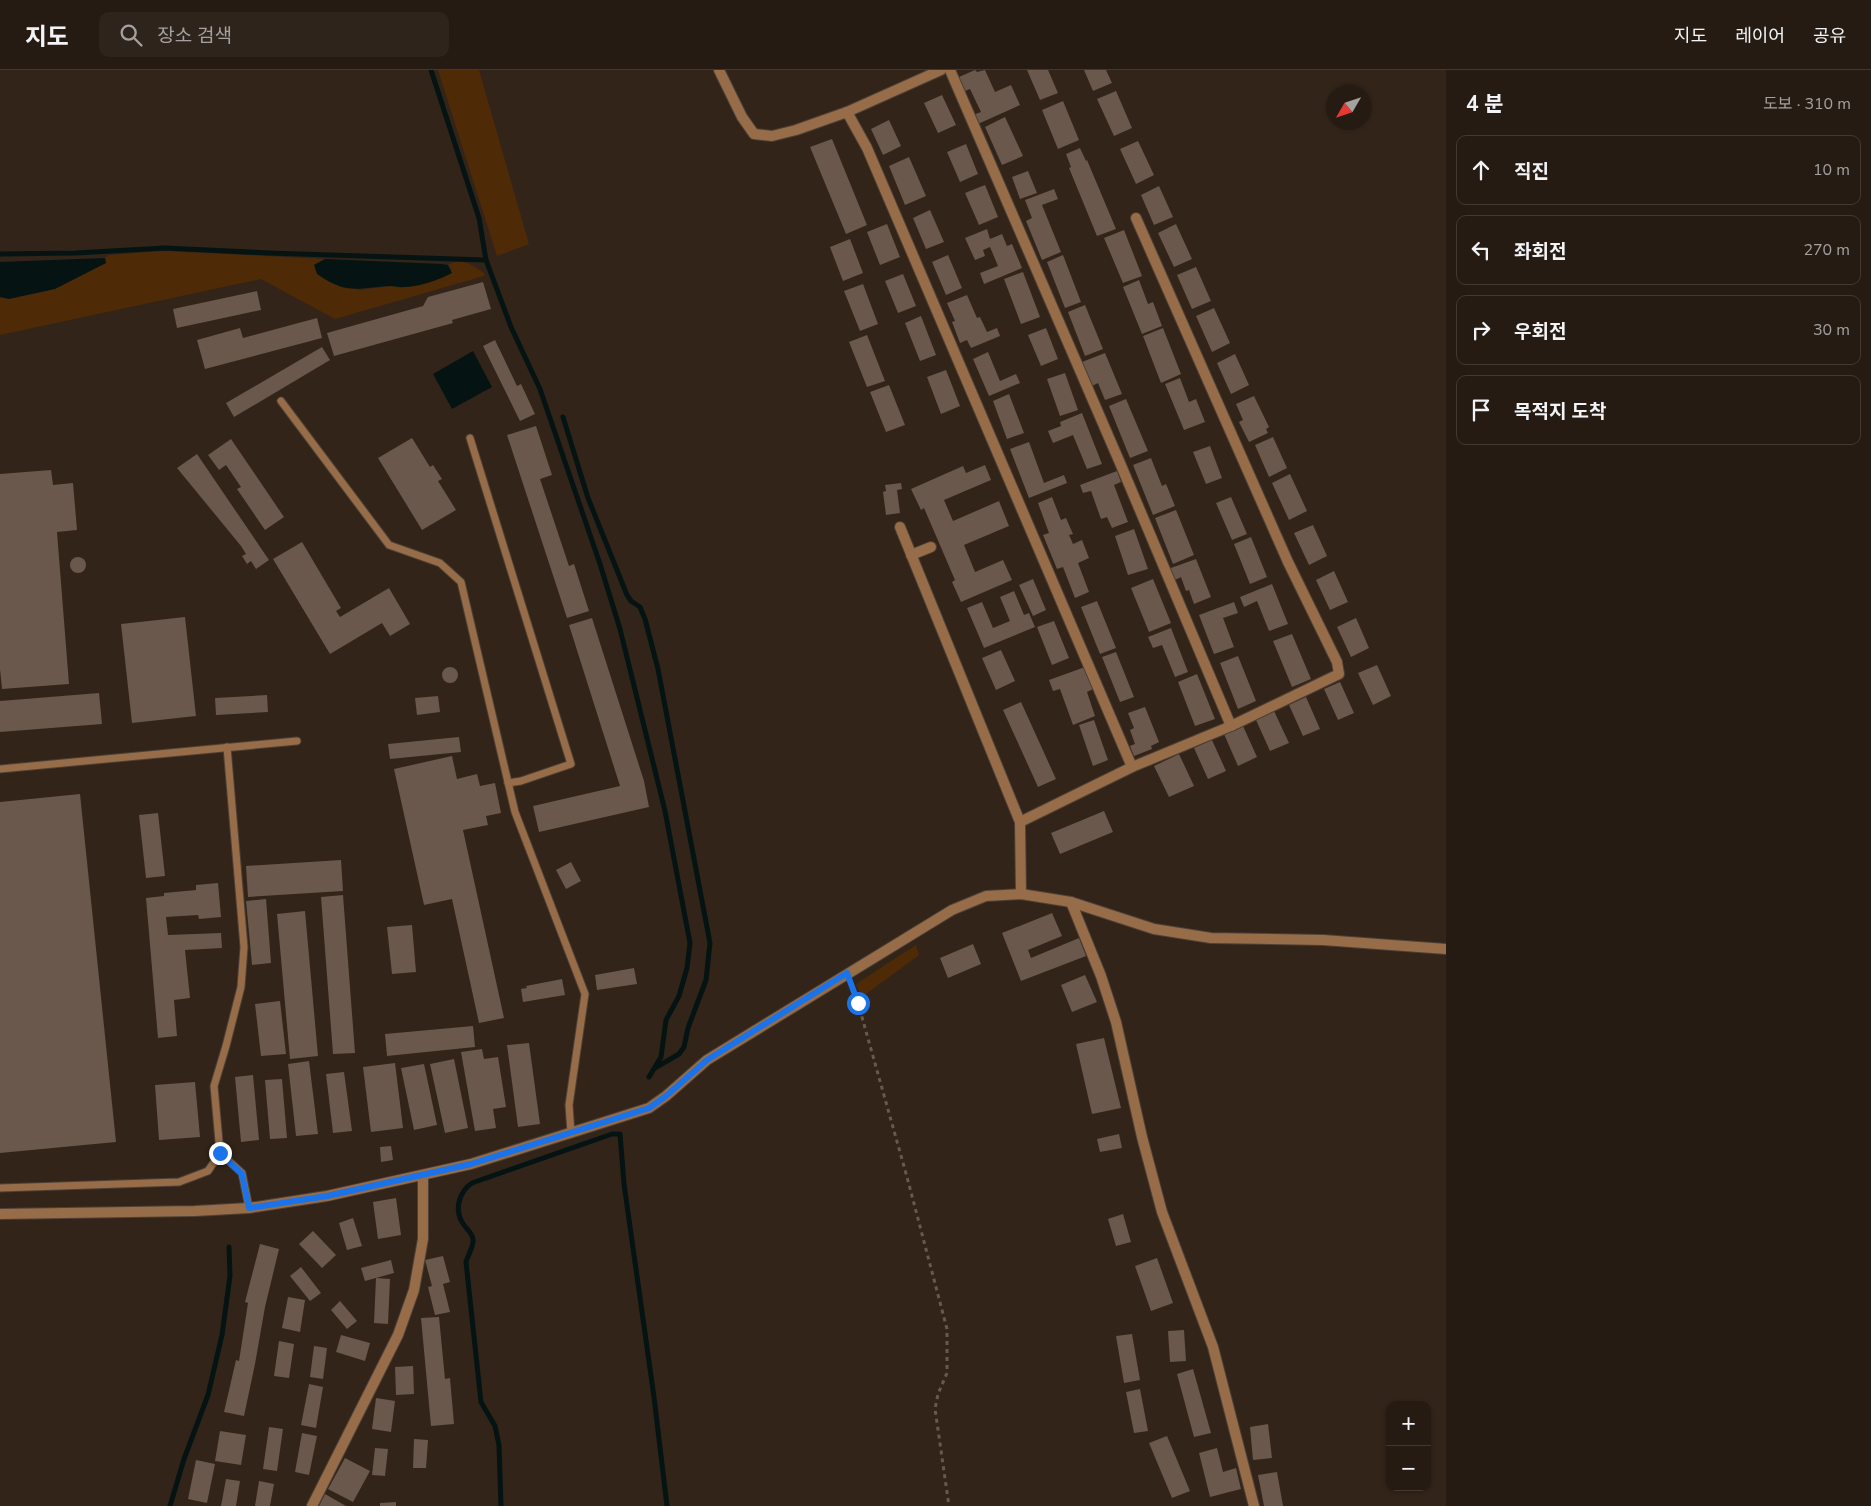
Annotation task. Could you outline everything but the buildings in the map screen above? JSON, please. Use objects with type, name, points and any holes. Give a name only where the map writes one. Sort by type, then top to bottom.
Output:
[{"type":"street","points":[[719,70],[742,118],[754,134],[772,136],[796,130],[847,112],[941,70]]},
{"type":"street","points":[[950,70],[1120,463],[1231,726]]},
{"type":"street","points":[[847,112],[871,157],[1132,767]]},
{"type":"street","points":[[1020,822],[1132,767],[1231,726],[1339,674],[1337,662],[1288,562],[1136,218]]},
{"type":"street","points":[[900,527],[1020,822],[1021,894]]},
{"type":"street","points":[[911,555],[931,547]]},
{"type":"street","points":[[0,1214],[195,1211],[249,1208],[327,1196],[471,1164],[649,1108],[666,1096],[707,1060],[952,910],[986,896],[1021,894],[1071,902],[1154,929],[1211,938],[1324,940],[1446,949]]},
{"type":"street","points":[[1071,902],[1101,976],[1116,1022],[1142,1137],[1162,1212],[1213,1347],[1254,1506]]},
{"type":"street","points":[[312,1506],[398,1335],[414,1290],[422,1239],[423,1175]]},
{"type":"lane","points":[[281,401],[389,545],[440,563],[461,582],[515,812],[585,994],[568,1106],[571,1133]]},
{"type":"lane","points":[[470,438],[571,764],[521,781],[508,783]]},
{"type":"lane","points":[[0,769],[297,740]]},
{"type":"lane","points":[[0,1188],[179,1182],[208,1171],[220,1153],[214,1086],[241,987],[244,947],[227,747]]},
{"type":"lane","points":[[220,1153],[242,1174],[249,1208]]},
{"type":"path","points":[[847,973],[869,1039],[907,1176],[946,1329],[946,1373],[938,1394],[935,1409],[949,1506]]},
{"type":"shaded area","points":[[438,70],[479,70],[529,244],[497,256]]},
{"type":"shaded area","points":[[164,251],[325,259],[314,265],[358,290],[392,286],[402,288],[452,270],[448,265],[458,262],[472,265],[485,274],[484,276],[335,319],[261,279],[0,335],[0,297],[9,299],[94,268],[106,263],[105,258],[109,255]]},
{"type":"shaded area","points":[[105,258],[106,263],[55,289],[9,299],[0,297],[0,262]]},
{"type":"shaded area","points":[[325,259],[442,264],[448,265],[452,273],[421,285],[352,289],[336,285],[317,274],[314,265]]},
{"type":"shaded area","points":[[473,351],[492,387],[452,409],[433,374]]},
{"type":"shaded area","points":[[916,945],[919,955],[862,997],[856,984]]},
{"type":"waterway","points":[[431,70],[479,218],[486,260]]},
{"type":"waterway","points":[[0,254],[76,253],[165,248],[486,260],[511,327],[540,389],[600,564],[620,629],[665,811],[690,943],[687,968],[679,996],[666,1020],[661,1057],[649,1077]]},
{"type":"waterway","points":[[563,417],[588,498],[627,595],[631,601],[640,607],[645,619],[658,669],[710,943],[706,980],[688,1028],[684,1047],[679,1054],[655,1068]]},
{"type":"waterway","points":[[501,1506],[499,1445],[495,1426],[481,1402],[466,1262],[472,1248],[473,1239],[460,1217],[458,1211],[459,1200],[464,1190],[472,1183],[612,1134],[620,1134],[624,1184],[654,1397],[667,1506]]},
{"type":"waterway","points":[[170,1506],[184,1459],[208,1395],[222,1335],[230,1276],[229,1247]]},
{"type":"route","points":[[220,1153],[242,1174],[249,1208],[327,1196],[471,1164],[649,1108],[666,1096],[707,1060],[847,973],[858,1003]]}]
